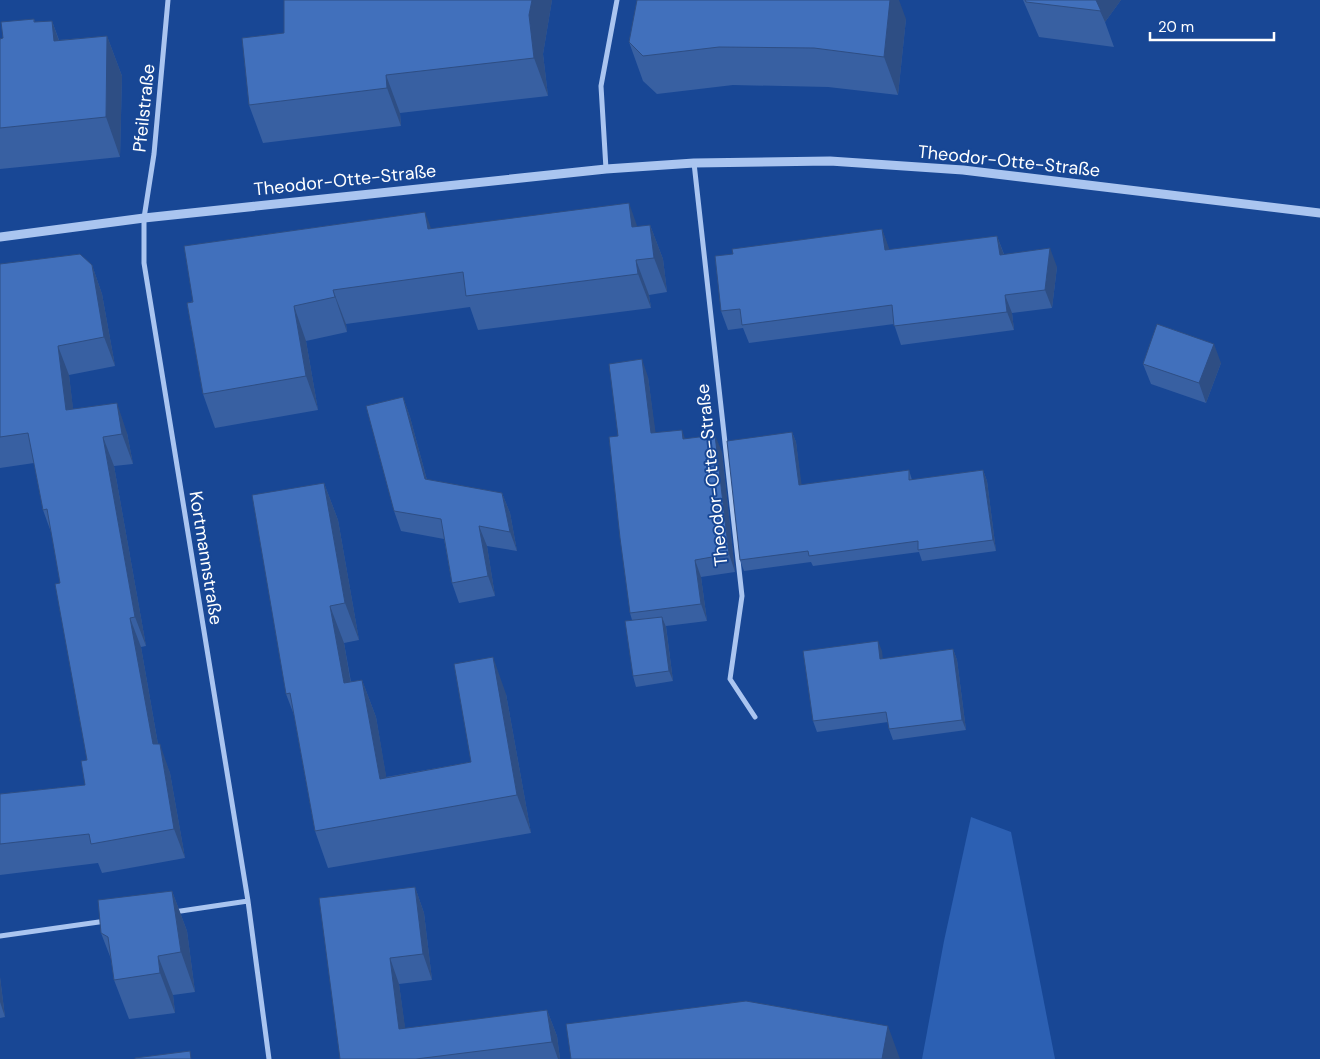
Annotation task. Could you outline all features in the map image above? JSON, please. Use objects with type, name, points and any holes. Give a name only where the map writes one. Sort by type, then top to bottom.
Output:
[{"type":"street","name":"Pfeilstraße","points":[[144,218],[154,154],[168,0]]},
{"type":"street","points":[[606,169],[601,86],[617,0]]},
{"type":"street","name":"Theodor-Otte-Straße","points":[[0,237],[144,218],[606,169],[694,163],[830,161],[963,170],[1320,213]]},
{"type":"street","name":"Theodor-Otte-Straße","points":[[694,163],[742,596],[730,679],[755,717]]},
{"type":"street","name":"Kortmannstraße","points":[[144,218],[144,263],[248,901],[269,1059]]},
{"type":"street","points":[[164,913],[248,901]]},
{"type":"street","points":[[0,936],[116,920]]},
{"type":"shaded area","points":[[971,817],[1011,832],[1055,1059],[922,1059],[944,941]]},
{"type":"building","points":[[284,0],[532,0],[529,15],[534,58],[386,75],[387,88],[249,105],[242,38],[284,33]]},
{"type":"building","points":[[637,0],[890,0],[884,57],[814,48],[719,47],[643,56],[629,42]]},
{"type":"building","points":[[1025,0],[1096,0],[1101,11],[1026,2]]},
{"type":"building","points":[[34,19],[34,22],[52,21],[54,41],[107,36],[106,117],[0,128],[0,39],[3,38],[1,22]]},
{"type":"building","points":[[629,203],[632,227],[650,225],[654,258],[636,260],[638,274],[466,296],[463,272],[333,290],[335,297],[294,306],[306,376],[203,394],[187,303],[193,302],[184,246],[425,212],[428,229]]},
{"type":"building","points":[[882,229],[885,250],[997,236],[1000,255],[1050,248],[1045,290],[1005,295],[1007,312],[894,326],[892,305],[742,325],[740,309],[721,311],[715,256],[733,254],[732,249]]},
{"type":"building","points":[[80,254],[92,265],[104,337],[58,346],[66,410],[117,403],[122,434],[103,437],[135,617],[130,618],[153,744],[160,744],[174,829],[91,844],[89,834],[0,844],[0,794],[85,785],[81,761],[87,760],[55,584],[60,583],[47,509],[43,510],[28,433],[0,437],[0,264]]},
{"type":"building","points":[[1157,324],[1214,344],[1199,383],[1143,364]]},
{"type":"building","points":[[642,359],[651,433],[682,430],[683,439],[715,435],[729,554],[695,560],[701,604],[630,613],[609,437],[618,436],[609,364]]},
{"type":"building","points":[[403,397],[425,479],[502,493],[510,532],[479,526],[488,576],[452,583],[441,519],[394,511],[366,406]]},
{"type":"building","points":[[792,432],[799,485],[909,470],[909,480],[983,470],[993,540],[918,550],[918,541],[809,556],[808,551],[740,560],[727,441]]},
{"type":"building","points":[[324,483],[345,603],[330,606],[344,683],[362,680],[380,779],[471,762],[454,664],[493,657],[517,795],[315,831],[290,693],[286,694],[252,495]]},
{"type":"building","points":[[662,617],[669,671],[633,676],[625,621]]},
{"type":"building","points":[[878,641],[880,659],[953,649],[962,720],[889,729],[886,712],[813,721],[803,651]]},
{"type":"building","points":[[415,887],[423,954],[390,958],[399,1029],[547,1010],[552,1042],[416,1059],[340,1059],[319,898]]},
{"type":"building","points":[[172,891],[181,952],[158,956],[160,973],[114,980],[108,937],[101,933],[98,900]]},
{"type":"building","points":[[746,1001],[888,1026],[882,1059],[571,1059],[566,1024]]},
{"type":"building","points":[[190,1051],[191,1059],[135,1059],[135,1058]]}]
